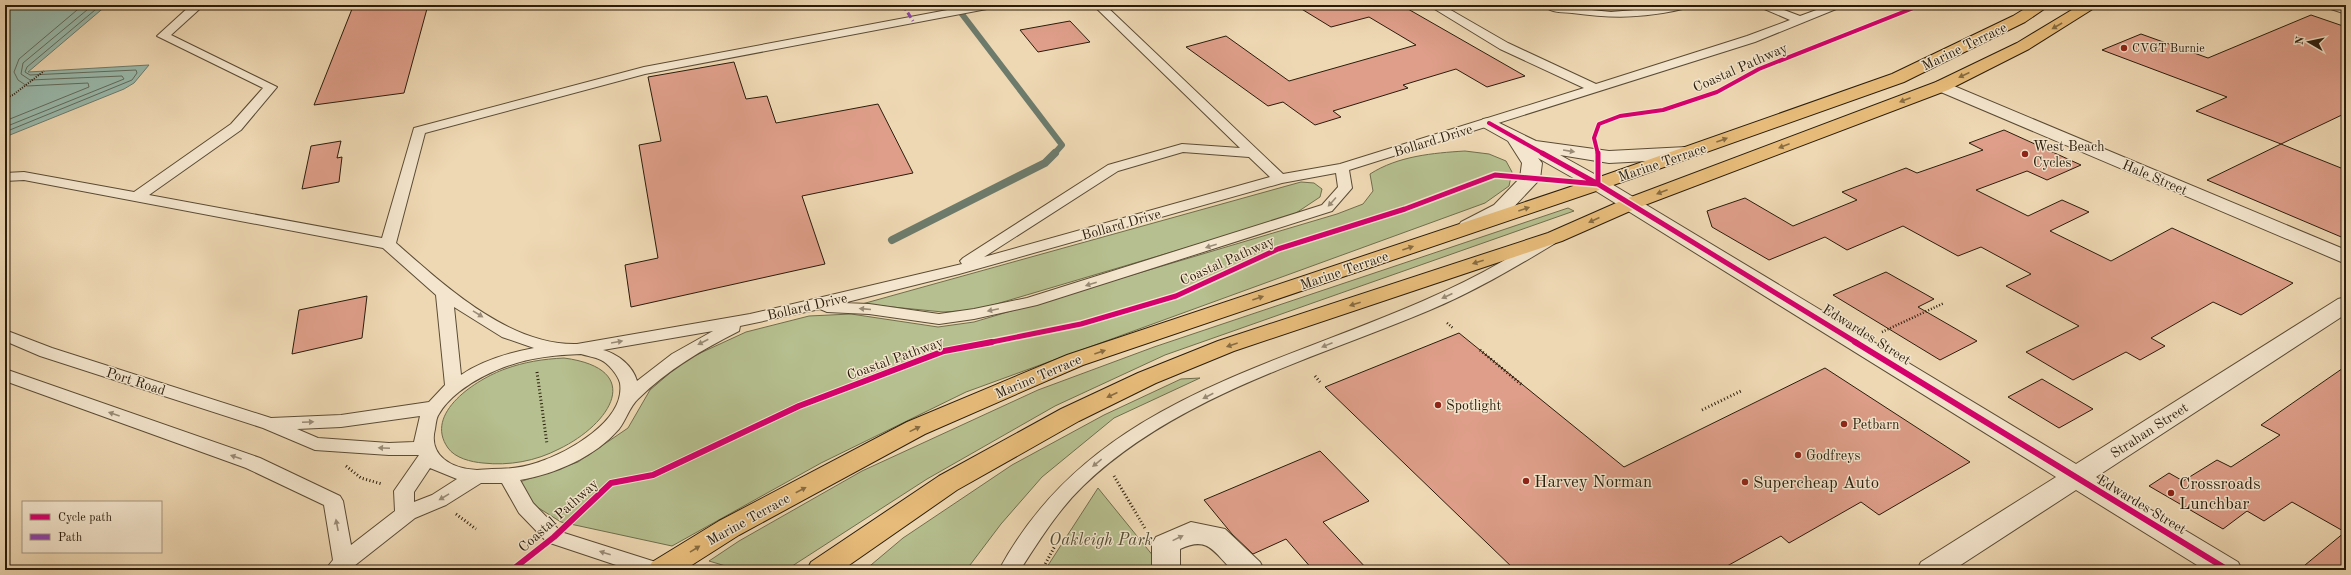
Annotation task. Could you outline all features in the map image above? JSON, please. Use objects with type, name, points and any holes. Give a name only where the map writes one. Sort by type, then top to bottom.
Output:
[{"type":"highway","name":"Marine Terrace","points":[[662,570],[729,528],[916,428],[1075,360],[1598,184],[1898,78],[2019,19],[2042,5]]},
{"type":"highway","name":"Marine Terrace","points":[[821,570],[948,483],[1070,415],[1147,378],[1226,346],[1555,237],[1630,204],[1942,86],[2023,46],[2090,5]]},
{"type":"street","points":[[2333,5],[2346,9]]},
{"type":"street","name":"Hale Street","points":[[1942,86],[2346,258]]},
{"type":"street","name":"Edwardes Street","points":[[1489,124],[1517,141],[1598,184],[1859,343],[2075,478],[2228,570]]},
{"type":"street","points":[[1517,141],[1609,157],[1686,153]]},
{"type":"street","points":[[1460,230],[1501,209],[1530,179],[1532,163],[1517,141]]},
{"type":"street","name":"Strahan Street","points":[[1931,570],[2346,304]]},
{"type":"street","points":[[1166,570],[1166,544],[1192,532],[1215,536],[1250,570]]},
{"type":"lane","points":[[137,198],[236,127],[271,87],[163,36],[198,5]]},
{"type":"lane","points":[[388,244],[419,131],[644,71],[992,5]]},
{"type":"lane","points":[[1099,5],[1280,179]]},
{"type":"lane","points":[[1434,5],[1504,46],[1596,89]]},
{"type":"lane","points":[[1549,5],[1556,8],[1611,15],[1662,11],[1687,5]]},
{"type":"lane","points":[[1761,5],[1799,20]]},
{"type":"lane","name":"Bollard Drive","points":[[578,349],[750,319],[811,306],[954,271],[1280,179],[1342,168],[1489,124],[1751,39],[1840,5]]},
{"type":"lane","points":[[954,271],[1113,168],[1182,148],[1252,153]]},
{"type":"lane","points":[[811,306],[869,309],[939,319],[974,314],[1031,302],[1327,208],[1345,188],[1342,168]]},
{"type":"lane","points":[[5,178],[24,176],[388,244],[444,294],[508,333],[553,349]]},
{"type":"lane","points":[[1009,570],[1056,503],[1086,472],[1103,458],[1157,422],[1222,389],[1427,306],[1496,272],[1555,237]]},
{"type":"lane","points":[[444,294],[454,386]]},
{"type":"lane","name":"Bollard Drive","points":[[629,397],[658,371],[699,344],[750,319]]},
{"type":"lane","name":"Port Road","points":[[5,334],[46,352],[269,424],[315,444],[389,448],[426,452]]},
{"type":"lane","points":[[405,514],[404,491],[426,452],[422,429],[432,408],[454,386],[475,373],[498,362],[526,353],[553,349],[578,349],[600,354],[617,362],[628,379],[629,397],[620,416],[601,436],[574,454],[542,468],[508,476],[477,477],[447,470],[426,452]]},
{"type":"lane","points":[[5,376],[253,463],[332,501],[340,566]]},
{"type":"lane","name":"Port Road","points":[[269,424],[341,421],[432,408]]},
{"type":"lane","points":[[508,476],[526,508],[554,537],[655,570]]},
{"type":"lane","points":[[340,566],[405,514],[438,500],[477,477]]},
{"type":"path","points":[[5,98],[13,95],[44,71]]},
{"type":"path","points":[[1859,343],[1944,303]]},
{"type":"path","points":[[1447,324],[1453,328]]},
{"type":"path","points":[[1480,350],[1522,385]]},
{"type":"path","points":[[536,364],[547,449]]},
{"type":"path","points":[[1315,376],[1320,382]]},
{"type":"path","points":[[1702,410],[1741,391]]},
{"type":"path","points":[[1103,458],[1147,531]]},
{"type":"path","points":[[1042,570],[1057,542]]},
{"type":"green space","points":[[1465,151],[1489,154],[1506,161],[1512,172],[1509,186],[1485,203],[966,392],[821,463],[672,546],[561,522],[505,487],[578,462],[628,428],[650,390],[685,360],[746,332],[809,316],[851,314],[938,327],[974,322],[1337,214],[1363,204],[1373,191],[1370,174],[1381,168],[1416,156]]},
{"type":"green space","points":[[1301,182],[1314,183],[1322,189],[1320,197],[1290,217],[976,310],[943,312],[862,304]]},
{"type":"green space","points":[[1568,208],[1574,211],[1165,355],[1055,406],[927,479],[786,570],[739,570],[709,561],[739,541],[862,471],[1038,390],[1154,347]]},
{"type":"green space","points":[[564,358],[589,364],[605,373],[612,385],[612,398],[605,412],[593,426],[578,438],[541,457],[522,462],[503,464],[473,462],[459,457],[448,448],[442,435],[442,422],[448,410],[468,389],[493,374],[519,364]]},
{"type":"green space","points":[[1200,378],[1114,418],[1042,477],[1001,524],[970,565],[963,570],[865,570],[903,538],[1012,465],[1104,415],[1181,379]]},
{"type":"green space","name":"Oakleigh Park","points":[[1098,488],[1154,557],[1153,570],[1045,570]]},
{"type":"water","points":[[5,5],[107,5],[28,72],[149,65],[134,83],[124,89],[5,137]]},
{"type":"building","points":[[380,5],[428,5],[404,93],[314,105],[352,9]]},
{"type":"building","points":[[1295,5],[1401,5],[1525,76],[1487,87],[1456,69],[1403,85],[1408,88],[1333,111],[1341,117],[1315,125],[1283,102],[1268,106],[1186,47],[1226,36],[1289,81],[1416,45],[1369,17],[1331,27]]},
{"type":"building","points":[[2311,15],[2346,27],[2346,113],[2281,144],[2196,111],[2227,97],[2102,50],[2141,34],[2208,58]]},
{"type":"building","points":[[1070,21],[1090,42],[1038,52],[1020,30]]},
{"type":"building","points":[[734,62],[746,99],[767,96],[776,123],[878,104],[913,173],[802,196],[825,264],[631,307],[625,265],[658,258],[639,145],[661,141],[648,77]]},
{"type":"building","points":[[2004,130],[2081,165],[2047,180],[2027,171],[1976,190],[2028,216],[2062,200],[2089,212],[2050,231],[2111,261],[2172,228],[2293,283],[2241,315],[2213,302],[2151,338],[2165,346],[2140,360],[2126,352],[2073,380],[2026,352],[2079,326],[2006,286],[2031,274],[1981,247],[1958,256],[1903,226],[1847,250],[1825,237],[1769,260],[1712,227],[1707,211],[1745,198],[1793,226],[1857,200],[1842,192],[1906,168],[1917,173],[1983,150],[1969,143]]},
{"type":"building","points":[[341,141],[337,158],[342,157],[339,182],[302,189],[311,146]]},
{"type":"building","points":[[2281,144],[2346,170],[2346,239],[2207,180]]},
{"type":"building","points":[[1886,272],[1934,299],[1918,307],[1977,341],[1940,360],[1833,295]]},
{"type":"building","points":[[367,296],[362,338],[292,354],[299,310]]},
{"type":"building","points":[[1459,333],[1624,467],[1825,368],[1970,462],[1879,515],[1861,502],[1789,543],[1781,536],[1720,570],[1515,570],[1325,387]]},
{"type":"building","points":[[2346,366],[2346,570],[2299,570],[2345,532],[2292,502],[2264,521],[2247,511],[2223,529],[2149,486],[2169,473],[2183,481],[2217,460],[2231,467],[2280,435],[2261,425]]},
{"type":"building","points":[[2042,379],[2093,409],[2059,428],[2008,397]]},
{"type":"building","points":[[1320,451],[1369,501],[1323,522],[1368,570],[1313,570],[1286,539],[1253,554],[1232,534],[1204,500]]},
{"type":"waterway","points":[[955,5],[1062,145],[1054,154]]},
{"type":"waterway","points":[[892,240],[1045,163],[1054,154]]},
{"type":"marked path","points":[[903,5],[913,21]]},
{"type":"cycle path","name":"Coastal Pathway","points":[[512,570],[554,537],[611,483],[653,475],[799,406],[944,351],[1081,324],[1176,296],[1278,249],[1405,209],[1495,175],[1598,184],[1599,156],[1594,138],[1599,124],[1620,116],[1663,110],[1717,92],[1759,69],[1862,30],[1921,5]]},
{"type":"cycle path","points":[[1489,123],[1598,184],[2228,570]]},
{"type":"place","name":"CVGT Burnie","points":[[2124,48]]},
{"type":"place","name":"West Beach Cycles","points":[[2025,154]]},
{"type":"place","name":"Spotlight","points":[[1438,405]]},
{"type":"place","name":"Petbarn","points":[[1844,424]]},
{"type":"place","name":"Godfreys","points":[[1798,455]]},
{"type":"place","name":"Harvey Norman","points":[[1526,481]]},
{"type":"place","name":"Supercheap Auto","points":[[1745,482]]},
{"type":"place","name":"Crossroads Lunchbar","points":[[2171,493]]}]
